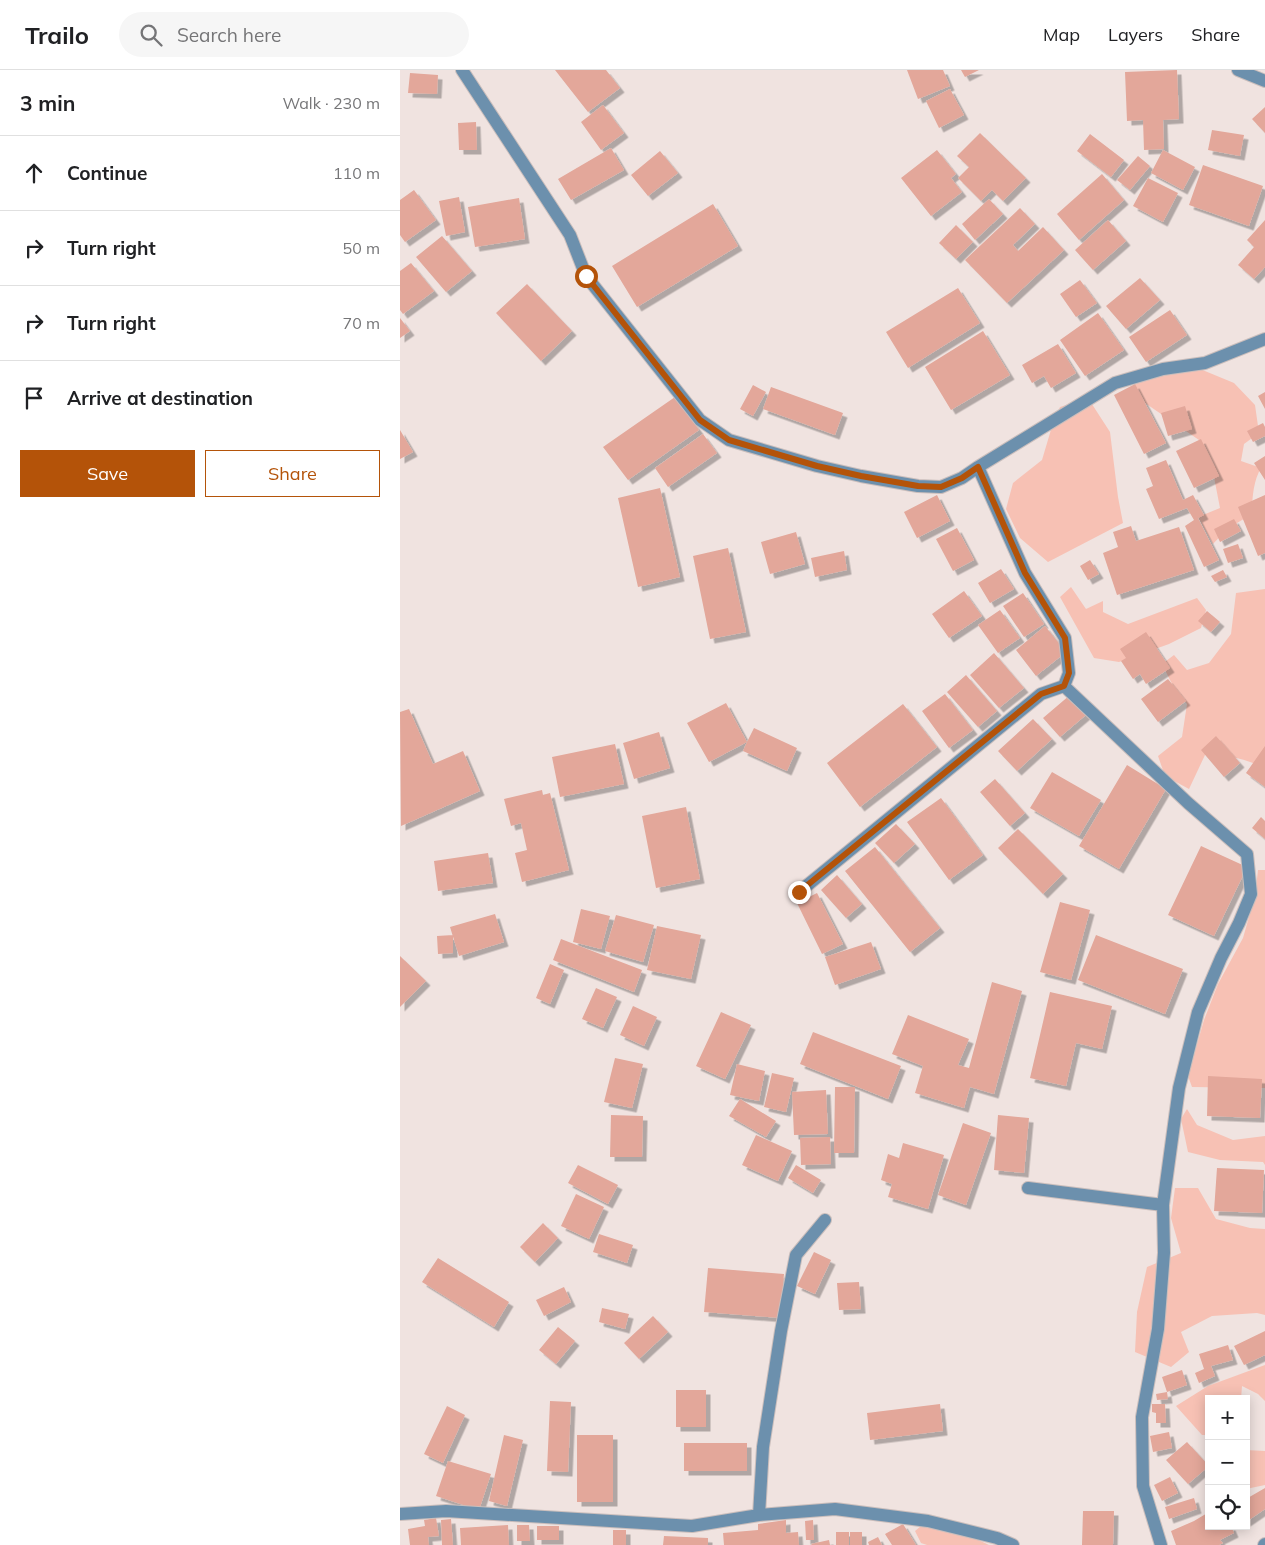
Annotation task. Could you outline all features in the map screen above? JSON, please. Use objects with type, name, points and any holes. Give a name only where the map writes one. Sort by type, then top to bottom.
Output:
[{"type":"street","points":[[462,70],[570,235],[586,276],[700,420],[729,440],[817,466],[861,476],[918,486],[941,487],[962,478],[1115,383],[1163,369],[1205,363],[1265,339]]},
{"type":"street","points":[[1238,70],[1265,81]]},
{"type":"street","points":[[799,892],[1041,694],[1064,686],[1069,673],[1065,638],[1025,573],[978,467]]},
{"type":"street","points":[[1064,686],[1188,803],[1247,854],[1251,894],[1198,1012],[1179,1088],[1163,1204],[1164,1253],[1158,1329],[1142,1416],[1143,1486],[1161,1545]]},
{"type":"street","points":[[1028,1188],[1163,1204]]},
{"type":"street","points":[[759,1515],[763,1447],[781,1331],[796,1255],[825,1220]]},
{"type":"street","points":[[400,1514],[446,1512],[692,1526],[759,1515],[835,1510],[928,1522],[997,1538],[1013,1545]]},
{"type":"shaded area","points":[[1188,364],[1234,383],[1255,405],[1259,433],[1244,444],[1241,461],[1261,468],[1255,485],[1252,514],[1227,529],[1213,544],[1198,517],[1220,508],[1213,472],[1199,440],[1145,403],[1133,383]]},
{"type":"shaded area","points":[[1088,398],[1110,432],[1123,523],[1048,562],[1020,538],[1006,509],[1013,483],[1042,460],[1060,407]]},
{"type":"shaded area","points":[[1071,587],[1086,609],[1103,601],[1103,612],[1128,624],[1197,598],[1206,610],[1201,628],[1169,644],[1119,662],[1094,658],[1060,597]]},
{"type":"shaded area","points":[[1265,589],[1265,768],[1236,758],[1205,755],[1189,789],[1165,776],[1158,756],[1182,737],[1187,704],[1174,688],[1162,664],[1174,655],[1187,670],[1209,663],[1231,634],[1236,593]]},
{"type":"shaded area","points":[[1258,870],[1265,870],[1265,1088],[1192,1087],[1188,1076],[1204,1020],[1218,984],[1243,938],[1255,896]]},
{"type":"shaded area","points":[[1187,1109],[1197,1125],[1233,1140],[1265,1136],[1265,1165],[1263,1162],[1220,1160],[1188,1152],[1181,1119]]},
{"type":"shaded area","points":[[1175,1188],[1198,1188],[1216,1219],[1250,1228],[1265,1229],[1265,1315],[1257,1313],[1212,1316],[1181,1332],[1189,1352],[1171,1367],[1135,1352],[1137,1312],[1147,1267],[1181,1253],[1171,1218]]},
{"type":"shaded area","points":[[1265,1365],[1265,1401],[1258,1394],[1242,1386],[1241,1395],[1205,1395],[1205,1435],[1202,1435],[1176,1406],[1208,1386]]},
{"type":"shaded area","points":[[1250,1450],[1265,1451],[1265,1485],[1250,1488]]},
{"type":"shaded area","points":[[921,1526],[964,1533],[989,1545],[927,1545],[921,1543],[915,1531]]},
{"type":"building","points":[[555,70],[606,70],[620,88],[588,112]]},
{"type":"building","points":[[907,70],[943,70],[950,86],[918,99]]},
{"type":"building","points":[[961,70],[979,70],[965,77]]},
{"type":"building","points":[[1177,70],[1179,119],[1163,120],[1164,149],[1144,150],[1143,120],[1127,121],[1125,72]]},
{"type":"building","points":[[410,73],[438,75],[437,94],[408,93]]},
{"type":"building","points":[[950,89],[964,115],[939,128],[926,101]]},
{"type":"building","points":[[603,105],[624,133],[601,150],[581,122]]},
{"type":"building","points":[[1265,107],[1265,133],[1252,119]]},
{"type":"building","points":[[476,122],[477,150],[459,150],[458,123]]},
{"type":"building","points":[[1212,130],[1244,135],[1240,156],[1208,150]]},
{"type":"building","points":[[980,133],[1026,178],[1003,201],[992,190],[981,201],[958,178],[969,167],[957,156]]},
{"type":"building","points":[[1090,134],[1124,160],[1111,177],[1077,151]]},
{"type":"building","points":[[611,148],[624,170],[571,200],[558,179]]},
{"type":"building","points":[[937,150],[956,174],[951,178],[962,192],[931,216],[901,178]]},
{"type":"building","points":[[1163,150],[1195,167],[1183,190],[1151,173]]},
{"type":"building","points":[[660,151],[678,173],[648,196],[631,175]]},
{"type":"building","points":[[1138,156],[1150,166],[1130,190],[1117,180]]},
{"type":"building","points":[[1203,165],[1263,186],[1249,226],[1189,205]]},
{"type":"building","points":[[1102,174],[1124,200],[1079,240],[1057,214]]},
{"type":"building","points":[[1148,178],[1178,193],[1163,222],[1133,206]]},
{"type":"building","points":[[414,190],[436,220],[405,242],[400,235],[400,200]]},
{"type":"building","points":[[459,197],[465,232],[446,236],[439,201]]},
{"type":"building","points":[[519,198],[525,239],[475,247],[468,207]]},
{"type":"building","points":[[989,199],[1003,214],[975,240],[962,224]]},
{"type":"building","points":[[713,204],[738,246],[637,307],[612,266]]},
{"type":"building","points":[[1020,208],[1035,224],[1013,245],[1018,251],[1043,227],[1064,250],[1007,303],[965,260]]},
{"type":"building","points":[[1108,220],[1126,241],[1093,270],[1075,250]]},
{"type":"building","points":[[1265,220],[1265,267],[1254,279],[1238,265],[1254,247],[1247,240]]},
{"type":"building","points":[[956,225],[973,242],[956,259],[939,243]]},
{"type":"building","points":[[442,236],[472,271],[446,292],[416,257]]},
{"type":"building","points":[[411,263],[434,291],[403,314],[400,310],[400,271]]},
{"type":"building","points":[[1140,278],[1160,300],[1126,329],[1106,306]]},
{"type":"building","points":[[1080,280],[1097,303],[1076,317],[1060,294]]},
{"type":"building","points":[[527,284],[572,331],[541,361],[496,313]]},
{"type":"building","points":[[958,288],[980,323],[908,368],[886,332]]},
{"type":"building","points":[[1170,310],[1187,335],[1146,362],[1129,337]]},
{"type":"building","points":[[1098,313],[1124,350],[1085,376],[1060,340]]},
{"type":"building","points":[[400,318],[410,331],[400,338]]},
{"type":"building","points":[[983,331],[1010,375],[951,410],[925,367]]},
{"type":"building","points":[[1058,344],[1076,373],[1051,388],[1044,376],[1032,383],[1022,365]]},
{"type":"building","points":[[1135,384],[1166,443],[1144,454],[1114,395]]},
{"type":"building","points":[[753,385],[766,392],[753,416],[740,409]]},
{"type":"building","points":[[771,387],[843,413],[835,435],[763,409]]},
{"type":"building","points":[[1265,392],[1265,409],[1258,396]]},
{"type":"building","points":[[675,397],[699,430],[628,480],[603,447]]},
{"type":"building","points":[[1185,406],[1192,429],[1168,436],[1161,413]]},
{"type":"building","points":[[1263,423],[1265,436],[1253,442],[1247,431]]},
{"type":"building","points":[[400,430],[413,452],[400,459]]},
{"type":"building","points":[[703,434],[717,453],[668,487],[655,468]]},
{"type":"building","points":[[1201,439],[1219,476],[1194,488],[1176,451]]},
{"type":"building","points":[[1265,456],[1265,480],[1254,463]]},
{"type":"building","points":[[1166,460],[1183,500],[1193,495],[1204,515],[1198,518],[1219,560],[1204,567],[1185,526],[1194,520],[1187,508],[1159,519],[1146,489],[1153,486],[1146,468]]},
{"type":"building","points":[[660,488],[680,577],[638,587],[618,498]]},
{"type":"building","points":[[937,495],[950,521],[917,538],[904,512]]},
{"type":"building","points":[[1265,495],[1265,553],[1258,556],[1238,507]]},
{"type":"building","points":[[1234,519],[1241,531],[1220,542],[1214,529]]},
{"type":"building","points":[[1131,526],[1136,541],[1179,527],[1194,570],[1117,595],[1103,553],[1118,547],[1113,532]]},
{"type":"building","points":[[957,528],[974,560],[953,571],[936,539]]},
{"type":"building","points":[[796,532],[805,564],[770,574],[761,542]]},
{"type":"building","points":[[1238,544],[1243,558],[1228,563],[1223,549]]},
{"type":"building","points":[[728,548],[746,632],[710,639],[693,556]]},
{"type":"building","points":[[844,551],[847,570],[815,577],[811,558]]},
{"type":"building","points":[[1090,560],[1099,574],[1088,580],[1080,566]]},
{"type":"building","points":[[1001,569],[1014,589],[990,603],[978,583]]},
{"type":"building","points":[[1223,570],[1227,577],[1215,582],[1211,576]]},
{"type":"building","points":[[964,591],[982,616],[949,638],[932,614]]},
{"type":"building","points":[[1023,593],[1044,624],[1024,637],[1003,606]]},
{"type":"building","points":[[1000,610],[1020,638],[998,653],[978,625]]},
{"type":"building","points":[[1207,611],[1220,622],[1211,632],[1198,621]]},
{"type":"building","points":[[1045,626],[1066,652],[1036,676],[1016,650]]},
{"type":"building","points":[[1146,632],[1170,668],[1146,684],[1140,674],[1133,679],[1121,661],[1126,658],[1120,649]]},
{"type":"building","points":[[994,653],[1024,688],[999,708],[970,675]]},
{"type":"building","points":[[966,675],[997,711],[978,727],[947,692]]},
{"type":"building","points":[[1168,679],[1186,701],[1158,722],[1141,699]]},
{"type":"building","points":[[945,694],[973,730],[949,748],[922,711]]},
{"type":"building","points":[[1070,695],[1087,714],[1060,737],[1043,718]]},
{"type":"building","points":[[726,703],[747,742],[709,762],[687,723]]},
{"type":"building","points":[[903,704],[937,747],[860,807],[827,763]]},
{"type":"building","points":[[409,709],[433,764],[463,751],[480,791],[401,826],[400,712]]},
{"type":"building","points":[[1033,719],[1052,739],[1017,771],[998,751]]},
{"type":"building","points":[[754,728],[797,748],[787,771],[743,751]]},
{"type":"building","points":[[659,732],[670,768],[634,779],[623,743]]},
{"type":"building","points":[[1216,736],[1240,763],[1224,777],[1201,750]]},
{"type":"building","points":[[615,744],[624,784],[560,797],[552,757]]},
{"type":"building","points":[[1265,746],[1265,787],[1246,773]]},
{"type":"building","points":[[1127,765],[1166,789],[1119,869],[1079,846]]},
{"type":"building","points":[[1052,772],[1101,800],[1079,836],[1030,808]]},
{"type":"building","points":[[995,779],[1025,813],[1010,826],[980,792]]},
{"type":"building","points":[[542,790],[543,795],[550,793],[569,870],[522,882],[515,853],[527,850],[521,823],[511,826],[504,799]]},
{"type":"building","points":[[941,798],[983,855],[949,880],[907,822]]},
{"type":"building","points":[[686,807],[700,879],[656,888],[642,816]]},
{"type":"building","points":[[1261,817],[1265,821],[1265,839],[1252,828]]},
{"type":"building","points":[[896,824],[915,844],[894,863],[875,843]]},
{"type":"building","points":[[1018,829],[1063,874],[1043,894],[998,848]]},
{"type":"building","points":[[1201,846],[1247,867],[1214,936],[1168,915]]},
{"type":"building","points":[[875,847],[940,928],[910,952],[845,871]]},
{"type":"building","points":[[488,853],[493,883],[438,891],[434,861]]},
{"type":"building","points":[[837,875],[862,904],[846,918],[821,890]]},
{"type":"building","points":[[817,893],[843,944],[822,954],[797,903]]},
{"type":"building","points":[[1060,902],[1090,910],[1071,980],[1040,972]]},
{"type":"building","points":[[581,909],[610,916],[601,949],[573,942]]},
{"type":"building","points":[[495,914],[504,942],[459,956],[450,927]]},
{"type":"building","points":[[616,915],[654,925],[643,962],[605,951]]},
{"type":"building","points":[[657,926],[701,935],[691,979],[647,970]]},
{"type":"building","points":[[453,935],[453,953],[438,954],[437,936]]},
{"type":"building","points":[[1096,935],[1183,969],[1165,1014],[1078,980]]},
{"type":"building","points":[[561,939],[642,970],[634,992],[553,960]]},
{"type":"building","points":[[871,942],[881,969],[835,985],[825,957]]},
{"type":"building","points":[[400,956],[426,981],[400,1007]]},
{"type":"building","points":[[550,964],[564,970],[550,1004],[536,998]]},
{"type":"building","points":[[992,982],[1022,991],[994,1094],[970,1087],[964,1108],[915,1093],[923,1066],[892,1054],[908,1015],[969,1039],[958,1065],[969,1068]]},
{"type":"building","points":[[596,988],[617,997],[603,1028],[582,1019]]},
{"type":"building","points":[[1050,992],[1112,1006],[1102,1049],[1076,1043],[1066,1086],[1030,1078]]},
{"type":"building","points":[[633,1006],[657,1017],[644,1046],[620,1035]]},
{"type":"building","points":[[721,1012],[751,1025],[725,1079],[696,1066]]},
{"type":"building","points":[[813,1032],[901,1066],[888,1099],[800,1064]]},
{"type":"building","points":[[615,1058],[643,1064],[632,1108],[604,1102]]},
{"type":"building","points":[[737,1064],[765,1071],[759,1101],[730,1095]]},
{"type":"building","points":[[772,1073],[794,1078],[786,1112],[764,1107]]},
{"type":"building","points":[[1208,1076],[1262,1079],[1260,1118],[1207,1116]]},
{"type":"building","points":[[835,1087],[855,1087],[854,1153],[834,1153]]},
{"type":"building","points":[[826,1090],[828,1134],[794,1135],[792,1092]]},
{"type":"building","points":[[740,1099],[776,1121],[766,1137],[729,1116]]},
{"type":"building","points":[[611,1115],[643,1116],[642,1157],[610,1157]]},
{"type":"building","points":[[998,1115],[1029,1118],[1024,1173],[994,1170]]},
{"type":"building","points":[[963,1123],[991,1133],[966,1205],[938,1195]]},
{"type":"building","points":[[756,1135],[792,1151],[778,1181],[742,1165]]},
{"type":"building","points":[[830,1137],[831,1164],[801,1165],[800,1138]]},
{"type":"building","points":[[903,1143],[944,1155],[928,1209],[888,1197],[892,1184],[881,1180],[888,1154],[899,1158]]},
{"type":"building","points":[[578,1165],[618,1185],[608,1204],[568,1183]]},
{"type":"building","points":[[796,1165],[821,1180],[813,1193],[788,1178]]},
{"type":"building","points":[[1217,1168],[1264,1170],[1262,1213],[1214,1211]]},
{"type":"building","points":[[576,1194],[604,1207],[589,1239],[561,1226]]},
{"type":"building","points":[[543,1223],[558,1238],[535,1262],[520,1247]]},
{"type":"building","points":[[599,1234],[633,1245],[627,1263],[593,1252]]},
{"type":"building","points":[[814,1252],[831,1260],[815,1294],[797,1286]]},
{"type":"building","points":[[438,1258],[509,1302],[494,1327],[422,1282]]},
{"type":"building","points":[[708,1268],[784,1274],[780,1318],[704,1312]]},
{"type":"building","points":[[859,1282],[861,1309],[839,1310],[837,1283]]},
{"type":"building","points":[[564,1287],[571,1302],[544,1316],[536,1300]]},
{"type":"building","points":[[602,1308],[629,1314],[625,1329],[599,1322]]},
{"type":"building","points":[[653,1316],[668,1332],[639,1359],[624,1343]]},
{"type":"building","points":[[558,1327],[575,1341],[556,1364],[539,1350]]},
{"type":"building","points":[[1265,1331],[1265,1355],[1244,1365],[1234,1346]]},
{"type":"building","points":[[1228,1345],[1233,1360],[1211,1366],[1215,1376],[1199,1383],[1195,1373],[1204,1369],[1199,1354]]},
{"type":"building","points":[[1182,1370],[1187,1385],[1167,1392],[1162,1377]]},
{"type":"building","points":[[676,1390],[706,1390],[706,1427],[676,1427]]},
{"type":"building","points":[[1167,1392],[1168,1399],[1157,1400],[1156,1394]]},
{"type":"building","points":[[550,1401],[571,1402],[568,1472],[547,1471]]},
{"type":"building","points":[[940,1404],[943,1431],[870,1440],[867,1413]]},
{"type":"building","points":[[1152,1404],[1165,1404],[1166,1423],[1156,1423],[1156,1413],[1152,1412]]},
{"type":"building","points":[[447,1406],[465,1415],[443,1463],[424,1454]]},
{"type":"building","points":[[1169,1432],[1172,1448],[1153,1452],[1150,1436]]},
{"type":"building","points":[[504,1435],[523,1440],[507,1506],[489,1501]]},
{"type":"building","points":[[577,1435],[613,1435],[613,1502],[577,1502]]},
{"type":"building","points":[[1187,1442],[1205,1462],[1205,1469],[1188,1484],[1166,1460]]},
{"type":"building","points":[[684,1443],[747,1443],[747,1471],[684,1471]]},
{"type":"building","points":[[448,1461],[491,1474],[479,1510],[436,1496]]},
{"type":"building","points":[[1170,1477],[1178,1493],[1162,1501],[1154,1485]]},
{"type":"building","points":[[1265,1488],[1265,1509],[1250,1519],[1250,1497]]},
{"type":"building","points":[[1194,1498],[1197,1509],[1169,1519],[1165,1507]]},
{"type":"building","points":[[1083,1511],[1114,1511],[1113,1545],[1082,1545]]},
{"type":"building","points":[[1205,1514],[1205,1530],[1233,1530],[1234,1533],[1220,1540],[1223,1543],[1219,1545],[1176,1545],[1171,1531]]},
{"type":"building","points":[[436,1518],[439,1536],[428,1537],[429,1545],[410,1545],[408,1529],[425,1526],[424,1520]]},
{"type":"building","points":[[451,1519],[453,1545],[442,1545],[441,1520]]},
{"type":"building","points":[[786,1520],[786,1533],[798,1532],[799,1545],[724,1545],[723,1533],[758,1530],[758,1524]]},
{"type":"building","points":[[813,1520],[814,1540],[806,1540],[805,1521]]},
{"type":"building","points":[[903,1524],[916,1545],[892,1545],[885,1534]]},
{"type":"building","points":[[508,1525],[509,1545],[461,1545],[460,1528]]},
{"type":"building","points":[[517,1525],[529,1525],[530,1541],[517,1541]]},
{"type":"building","points":[[537,1526],[559,1526],[559,1540],[537,1540]]},
{"type":"building","points":[[613,1530],[626,1530],[626,1545],[613,1545]]},
{"type":"building","points":[[836,1532],[849,1532],[849,1545],[836,1545]]},
{"type":"building","points":[[850,1532],[862,1532],[862,1545],[850,1545]]},
{"type":"building","points":[[664,1536],[708,1538],[708,1545],[663,1545]]},
{"type":"building","points":[[878,1537],[882,1545],[869,1545],[868,1542]]},
{"type":"building","points":[[829,1540],[830,1545],[811,1544]]},
{"type":"route","points":[[586,276],[700,420],[729,440],[817,466],[918,486],[941,487],[962,478],[978,467],[1025,573],[1065,638],[1069,673],[1064,686],[1041,694],[799,892]]}]
